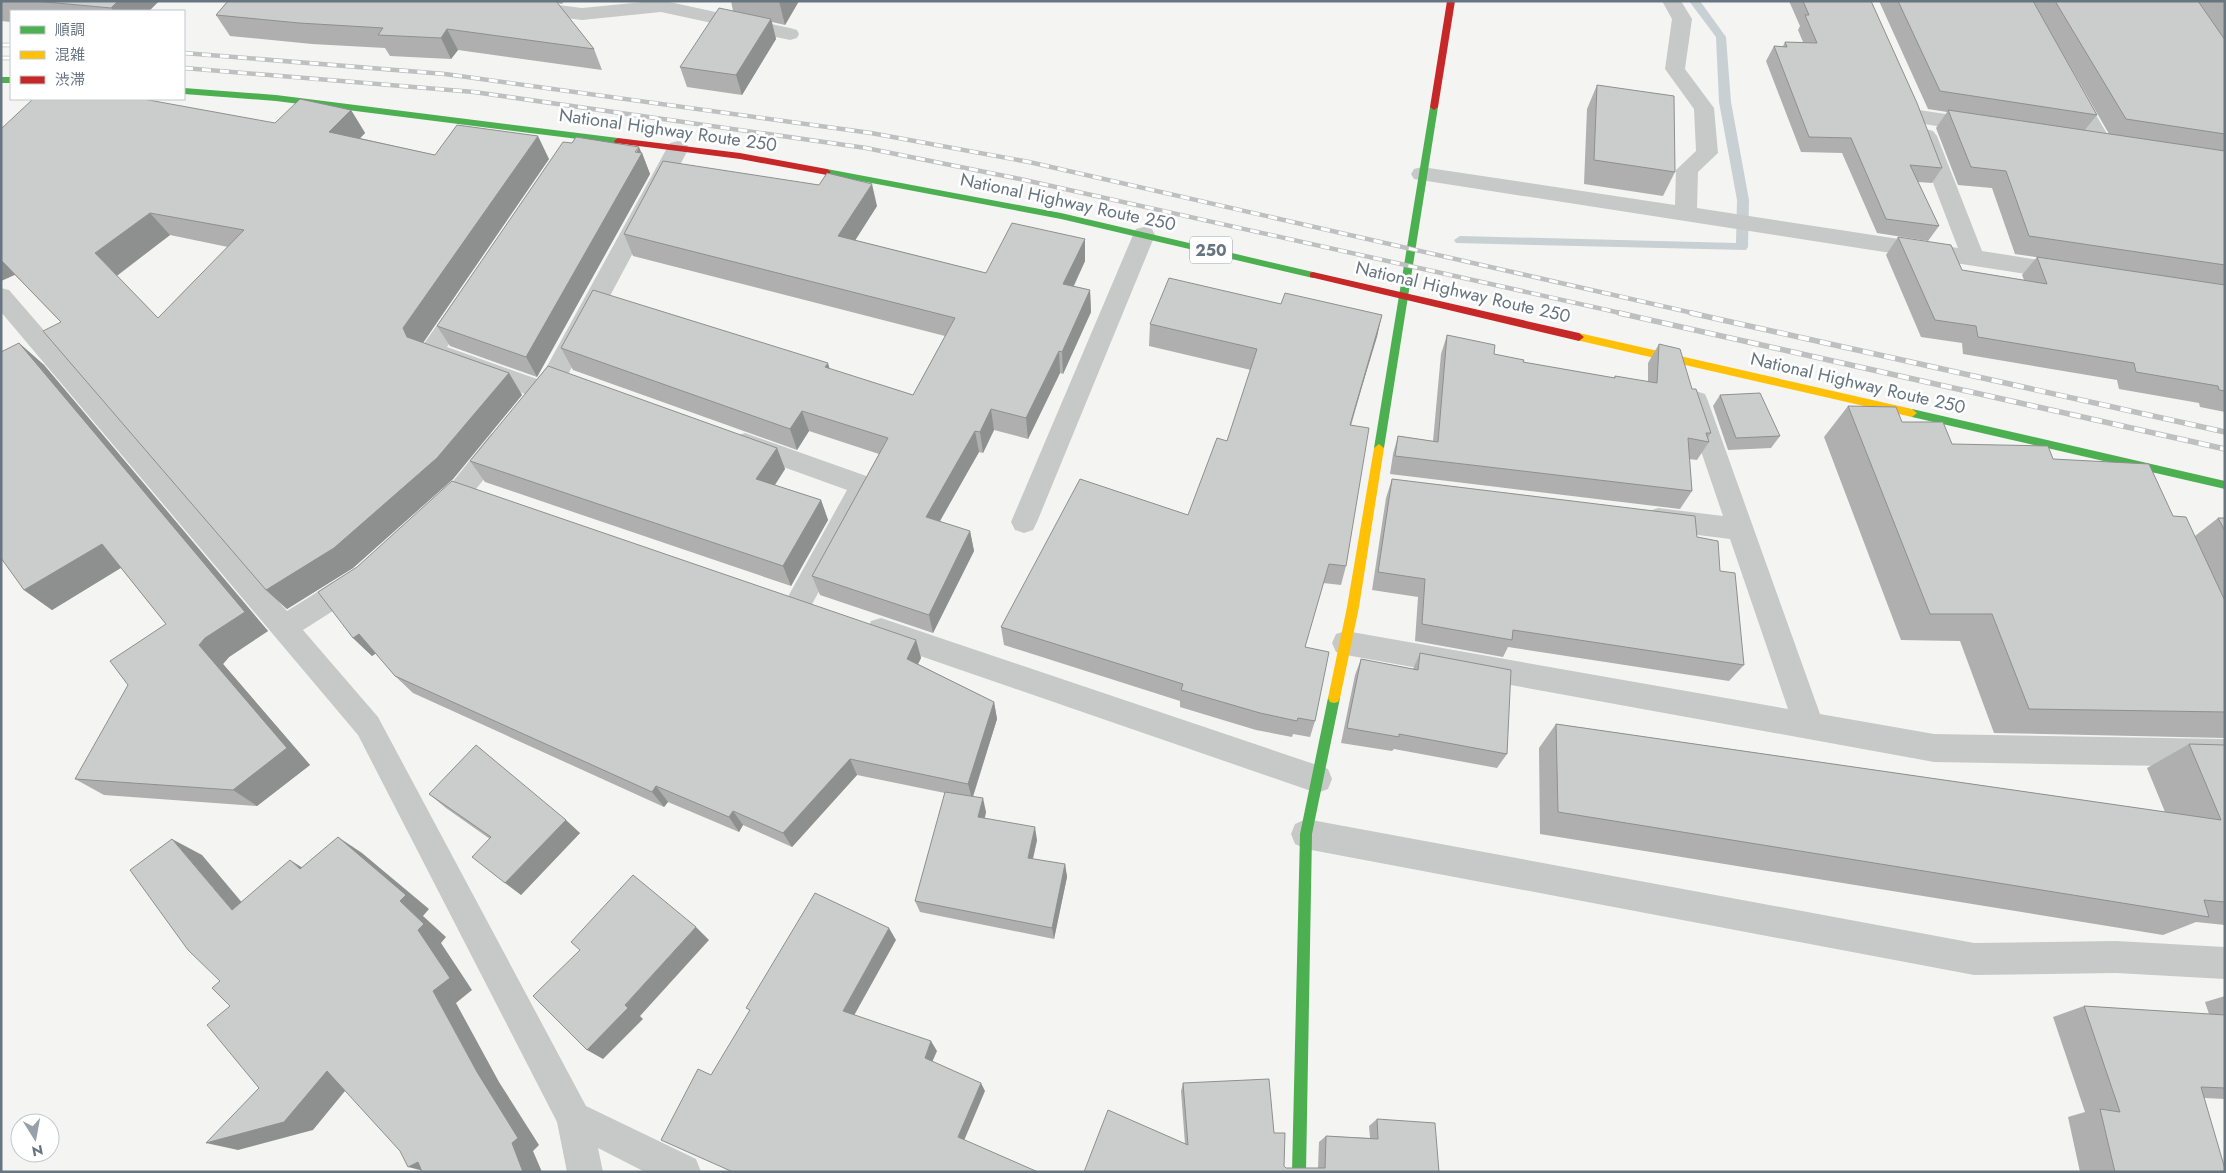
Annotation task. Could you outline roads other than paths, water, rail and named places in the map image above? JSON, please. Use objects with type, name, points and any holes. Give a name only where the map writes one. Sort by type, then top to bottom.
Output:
[{"type":"main road","points":[[1299,1172],[1306,834],[1346,643],[1383,485],[1405,295],[1422,174],[1451,1]]},
{"type":"main road","name":"National Highway Route 250","points":[[185,91],[276,98],[740,156],[1012,207],[1144,235],[1682,361],[2225,485]]},
{"type":"street","points":[[479,1],[582,14]]},
{"type":"street","points":[[1671,1],[1682,19],[1675,69],[1704,108],[1708,152],[1687,170],[1696,217]]},
{"type":"street","points":[[2059,68],[2112,145],[2073,140]]},
{"type":"street","points":[[1973,258],[1915,108],[1996,128]]},
{"type":"street","points":[[561,159],[578,135]]},
{"type":"street","points":[[442,506],[463,487],[518,419],[557,382],[678,148]]},
{"type":"street","points":[[1422,174],[2089,275]]},
{"type":"street","points":[[1024,522],[1144,235]]},
{"type":"street","points":[[475,287],[432,351],[557,382]]},
{"type":"street","points":[[1,296],[368,726],[574,1118],[585,1172]]},
{"type":"street","points":[[1682,361],[1809,726]]},
{"type":"street","points":[[723,435],[863,485],[799,602]]},
{"type":"street","points":[[2127,462],[2139,488]]},
{"type":"street","points":[[463,487],[491,496]]},
{"type":"street","points":[[1632,516],[1741,529]]},
{"type":"street","points":[[284,627],[364,577],[378,564]]},
{"type":"street","points":[[771,592],[827,612]]},
{"type":"street","points":[[856,621],[1318,779]]},
{"type":"street","points":[[1346,643],[1934,748],[2225,753]]},
{"type":"street","points":[[1306,834],[1974,959],[2116,957],[2225,963]]},
{"type":"street","points":[[574,1118],[683,1172]]},
{"type":"lane","points":[[582,14],[662,6],[790,34]]},
{"type":"waterway","points":[[1460,240],[1742,247],[1743,200],[1725,102],[1721,37],[1694,1]]},
{"type":"railway","points":[[1,45],[10,45]]},
{"type":"railway","points":[[185,53],[445,74],[871,133],[1029,162],[1697,314]]},
{"type":"railway","points":[[1,58],[10,58]]},
{"type":"railway","points":[[185,68],[474,92],[866,148],[1020,179],[1625,314]]},
{"type":"railway","points":[[1619,313],[2225,449]]},
{"type":"railway","points":[[1691,313],[2225,432]]}]
